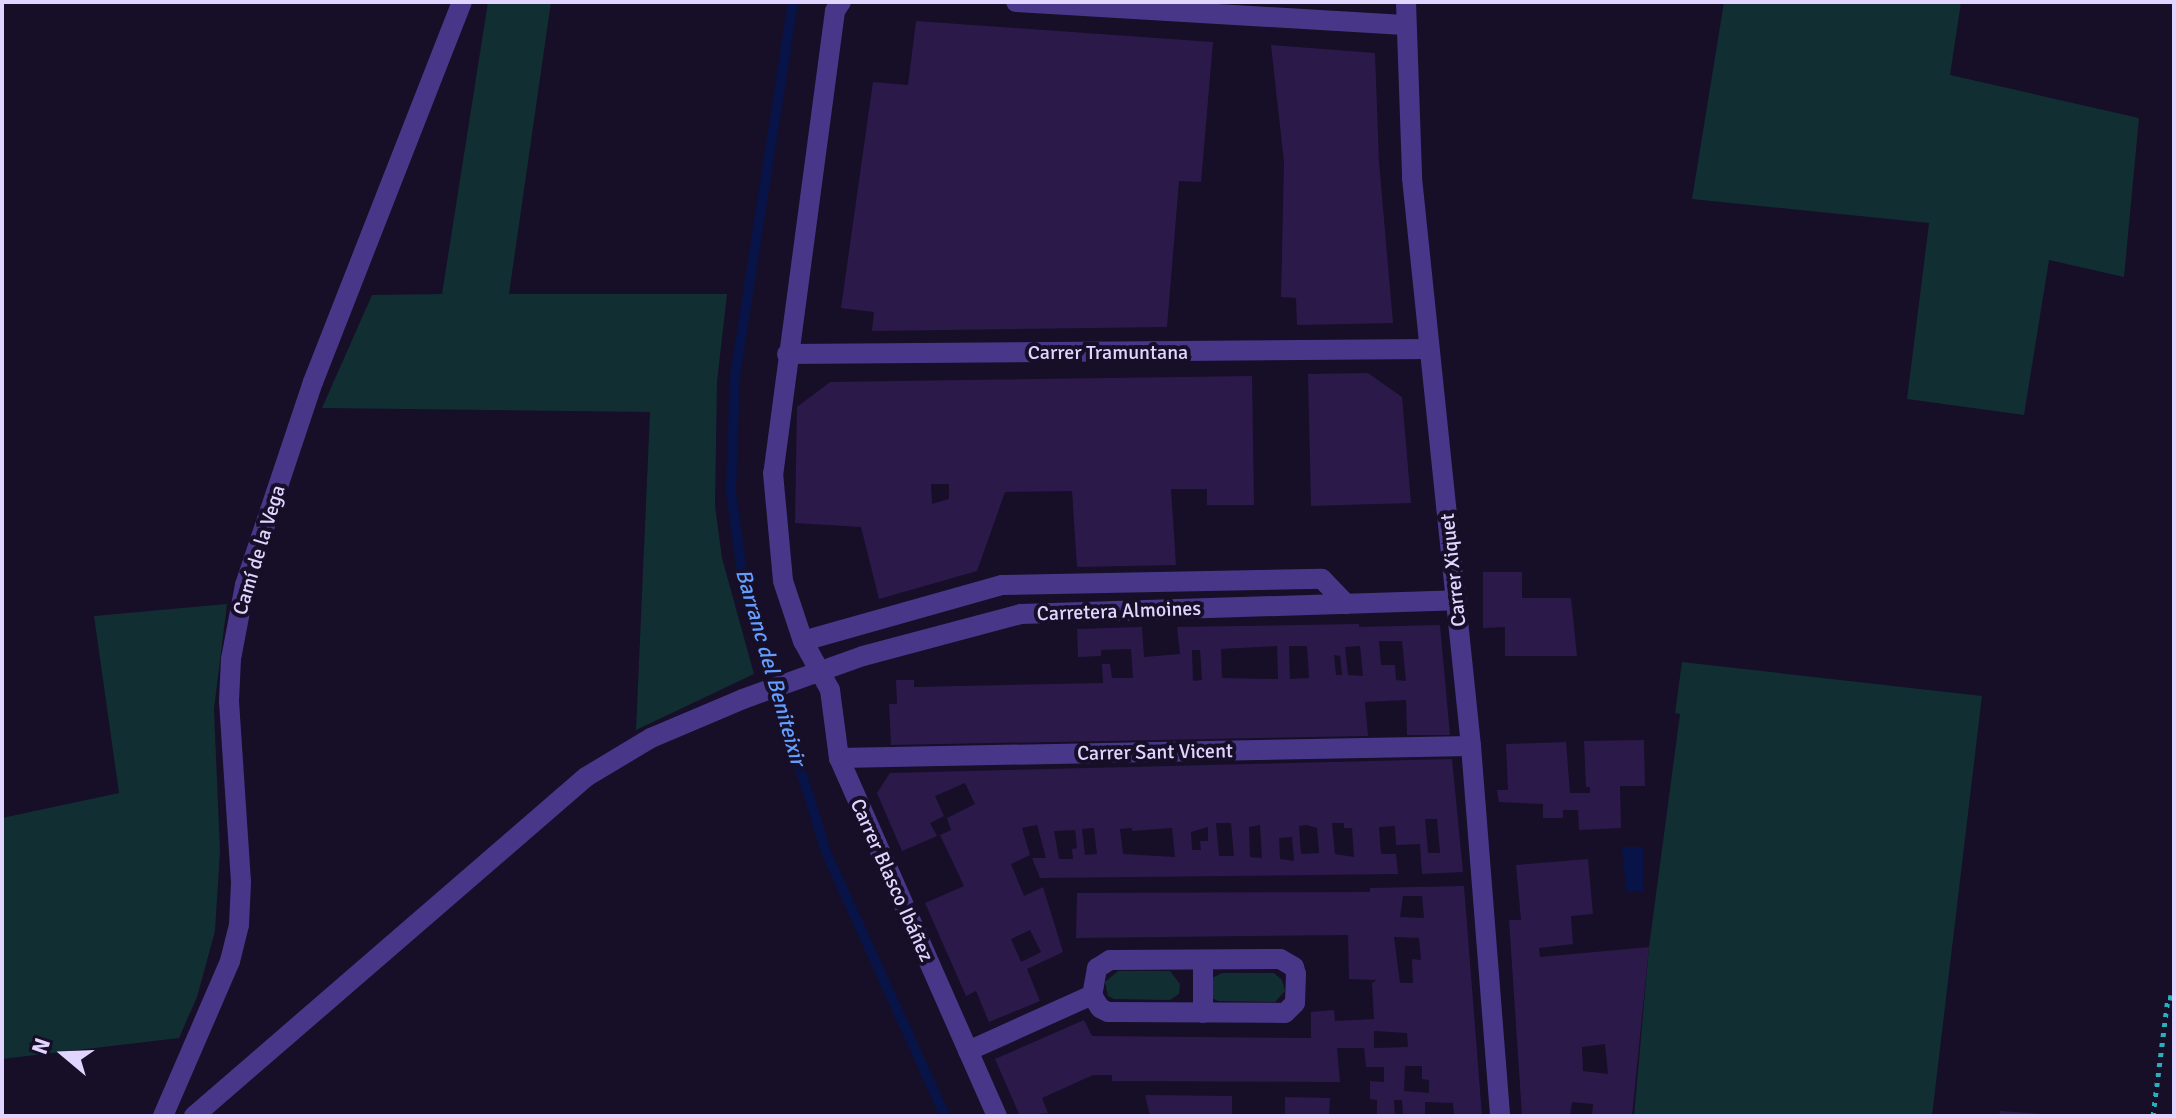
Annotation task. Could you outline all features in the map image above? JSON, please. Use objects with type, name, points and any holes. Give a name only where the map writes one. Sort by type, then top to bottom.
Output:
[{"type":"street","name":"Camí de la Vega","points":[[163,1116],[230,961],[239,925],[241,882],[229,701],[231,659],[245,585],[313,382],[462,2]]},
{"type":"street","name":"Carrer Blasco Ibáñez","points":[[841,2],[835,11],[773,473],[783,581],[803,641],[830,690],[839,758],[997,1116]]},
{"type":"street","points":[[1016,2],[1404,25]]},
{"type":"street","name":"Carrer Xiquet","points":[[1406,2],[1404,25],[1412,178],[1471,746],[1500,1116]]},
{"type":"street","name":"Carrer Tramuntana","points":[[787,354],[1429,349]]},
{"type":"street","points":[[803,641],[1002,585],[1322,579],[1346,604]]},
{"type":"street","name":"Carretera Almoines","points":[[194,1116],[586,777],[651,738],[743,699],[962,627],[1021,614],[1457,600]]},
{"type":"street","name":"Carrer Sant Vicent","points":[[839,758],[1471,746]]},
{"type":"street","points":[[1280,959],[1294,967],[1296,988],[1295,1003],[1285,1013],[1108,1012],[1100,1008],[1092,995],[1097,968],[1110,960],[1280,959]]},
{"type":"street","points":[[1203,960],[1203,1013]]},
{"type":"street","points":[[968,1051],[1092,995]]},
{"type":"path","points":[[2153,1116],[2168,997],[2174,998]]},
{"type":"green space","points":[[488,2],[551,2],[509,294],[727,294],[717,382],[715,506],[722,558],[754,674],[636,730],[650,412],[322,408],[372,295],[442,294]]},
{"type":"green space","points":[[1724,2],[1961,2],[1950,75],[2139,118],[2124,277],[2049,260],[2024,415],[1907,399],[1929,223],[1692,199]]},
{"type":"green space","points":[[227,604],[214,709],[220,851],[215,931],[197,997],[179,1038],[2,1059],[2,818],[119,793],[94,616]]},
{"type":"green space","points":[[1682,662],[1982,696],[1932,1116],[1634,1116],[1649,947],[1680,714],[1675,713]]},
{"type":"green space","points":[[1118,971],[1170,971],[1180,984],[1179,994],[1170,1000],[1114,999],[1108,996],[1105,982]]},
{"type":"green space","points":[[1222,973],[1274,973],[1282,980],[1285,991],[1275,1002],[1218,1001],[1212,998],[1212,978]]},
{"type":"shaded area","points":[[1622,847],[1643,847],[1643,891],[1626,891]]},
{"type":"building","points":[[916,21],[1213,42],[1201,182],[1179,181],[1167,327],[872,331],[874,312],[841,308],[873,82],[908,85]]},
{"type":"building","points":[[1271,45],[1375,53],[1379,162],[1393,323],[1297,325],[1296,298],[1281,297],[1284,162]]},
{"type":"building","points":[[1368,373],[1402,397],[1411,503],[1311,506],[1308,374]]},
{"type":"building","points":[[1252,376],[1254,505],[1207,505],[1207,489],[1171,489],[1176,565],[1077,567],[1072,491],[1005,492],[977,571],[879,599],[861,527],[795,523],[797,407],[830,382]],"holes":[[[931,484],[949,484],[949,499],[932,504]]]},
{"type":"building","points":[[1483,572],[1522,572],[1522,598],[1571,598],[1577,656],[1505,656],[1505,627],[1483,628]]},
{"type":"building","points":[[1440,625],[1450,735],[1407,735],[1406,700],[1365,702],[1368,736],[891,745],[889,704],[897,704],[896,680],[914,680],[914,687],[1103,683],[1102,664],[1110,664],[1112,678],[1133,678],[1131,649],[1101,650],[1101,656],[1078,657],[1077,629],[1142,627],[1144,657],[1180,654],[1177,627]],"holes":[[[1379,641],[1402,641],[1406,681],[1396,680],[1395,665],[1381,665]],[[1277,646],[1278,679],[1222,678],[1221,649]],[[1289,646],[1307,646],[1309,678],[1290,679]],[[1360,646],[1363,676],[1348,675],[1345,647]],[[1192,650],[1200,650],[1202,680],[1193,681]],[[1334,655],[1340,656],[1342,675],[1336,675]]]},
{"type":"building","points":[[1644,740],[1645,786],[1620,786],[1621,828],[1579,830],[1578,810],[1563,810],[1563,818],[1543,818],[1543,804],[1499,802],[1497,790],[1508,790],[1506,744],[1566,742],[1570,793],[1590,793],[1590,787],[1586,787],[1584,741]]},
{"type":"building","points":[[1452,759],[1463,872],[1422,874],[1420,844],[1396,845],[1395,826],[1379,827],[1381,854],[1396,854],[1398,874],[1040,878],[1032,858],[1046,858],[1037,825],[1022,828],[1030,855],[1011,864],[1024,896],[1043,887],[1063,952],[1027,969],[1040,1001],[989,1022],[976,991],[966,996],[925,903],[964,886],[940,835],[951,830],[947,818],[975,804],[965,783],[935,796],[944,816],[930,823],[937,836],[902,851],[877,793],[890,773]],"holes":[[[1425,819],[1437,819],[1440,853],[1428,853]],[[1216,823],[1231,823],[1234,856],[1219,856]],[[1332,823],[1344,823],[1344,828],[1352,828],[1354,857],[1335,854]],[[1260,825],[1262,858],[1250,857],[1249,827]],[[1299,826],[1317,828],[1319,853],[1301,854]],[[1208,827],[1208,841],[1200,841],[1201,850],[1192,850],[1191,832]],[[1094,828],[1097,854],[1085,855],[1082,829]],[[1172,828],[1175,857],[1123,854],[1120,829]],[[1075,830],[1077,848],[1072,849],[1073,859],[1059,859],[1054,831]],[[1292,837],[1294,861],[1280,859],[1279,838]],[[1030,930],[1041,952],[1021,962],[1011,939]]]},
{"type":"building","points":[[1588,859],[1593,914],[1571,916],[1573,944],[1539,948],[1540,957],[1649,947],[1632,1116],[1592,1116],[1593,1104],[1572,1102],[1570,1116],[1522,1116],[1509,920],[1521,920],[1516,865]],"holes":[[[1605,1044],[1608,1074],[1583,1071],[1582,1047]]]},
{"type":"building","points":[[1464,886],[1482,1116],[1454,1116],[1453,1103],[1425,1102],[1425,1116],[1403,1116],[1402,1100],[1394,1100],[1395,1116],[1377,1116],[1377,1100],[1370,1099],[1370,1081],[1384,1082],[1384,1067],[1366,1067],[1364,1048],[1337,1048],[1340,1082],[1112,1081],[1112,1075],[1093,1075],[1042,1098],[1048,1113],[1020,1116],[995,1059],[1084,1020],[1092,1036],[1311,1038],[1311,1012],[1334,1010],[1335,1021],[1374,1019],[1372,983],[1377,980],[1349,979],[1348,935],[1076,938],[1077,893],[1370,892],[1370,888]],"holes":[[[1403,896],[1422,896],[1424,918],[1400,917]],[[1394,937],[1419,938],[1421,960],[1412,959],[1413,983],[1400,983]],[[1374,1031],[1407,1033],[1408,1047],[1374,1048]],[[1405,1066],[1422,1066],[1422,1079],[1429,1080],[1429,1093],[1404,1091]]]},
{"type":"building","points":[[1145,1095],[1232,1096],[1232,1116],[1150,1116]]},
{"type":"building","points":[[1285,1097],[1330,1098],[1329,1116],[1285,1116]]},
{"type":"building","points":[[2000,1111],[2044,1114],[2044,1116],[1999,1116]]},
{"type":"waterway","name":"Barranc del Beniteixir","points":[[793,2],[735,375],[731,492],[744,588],[826,852],[945,1116]]}]
